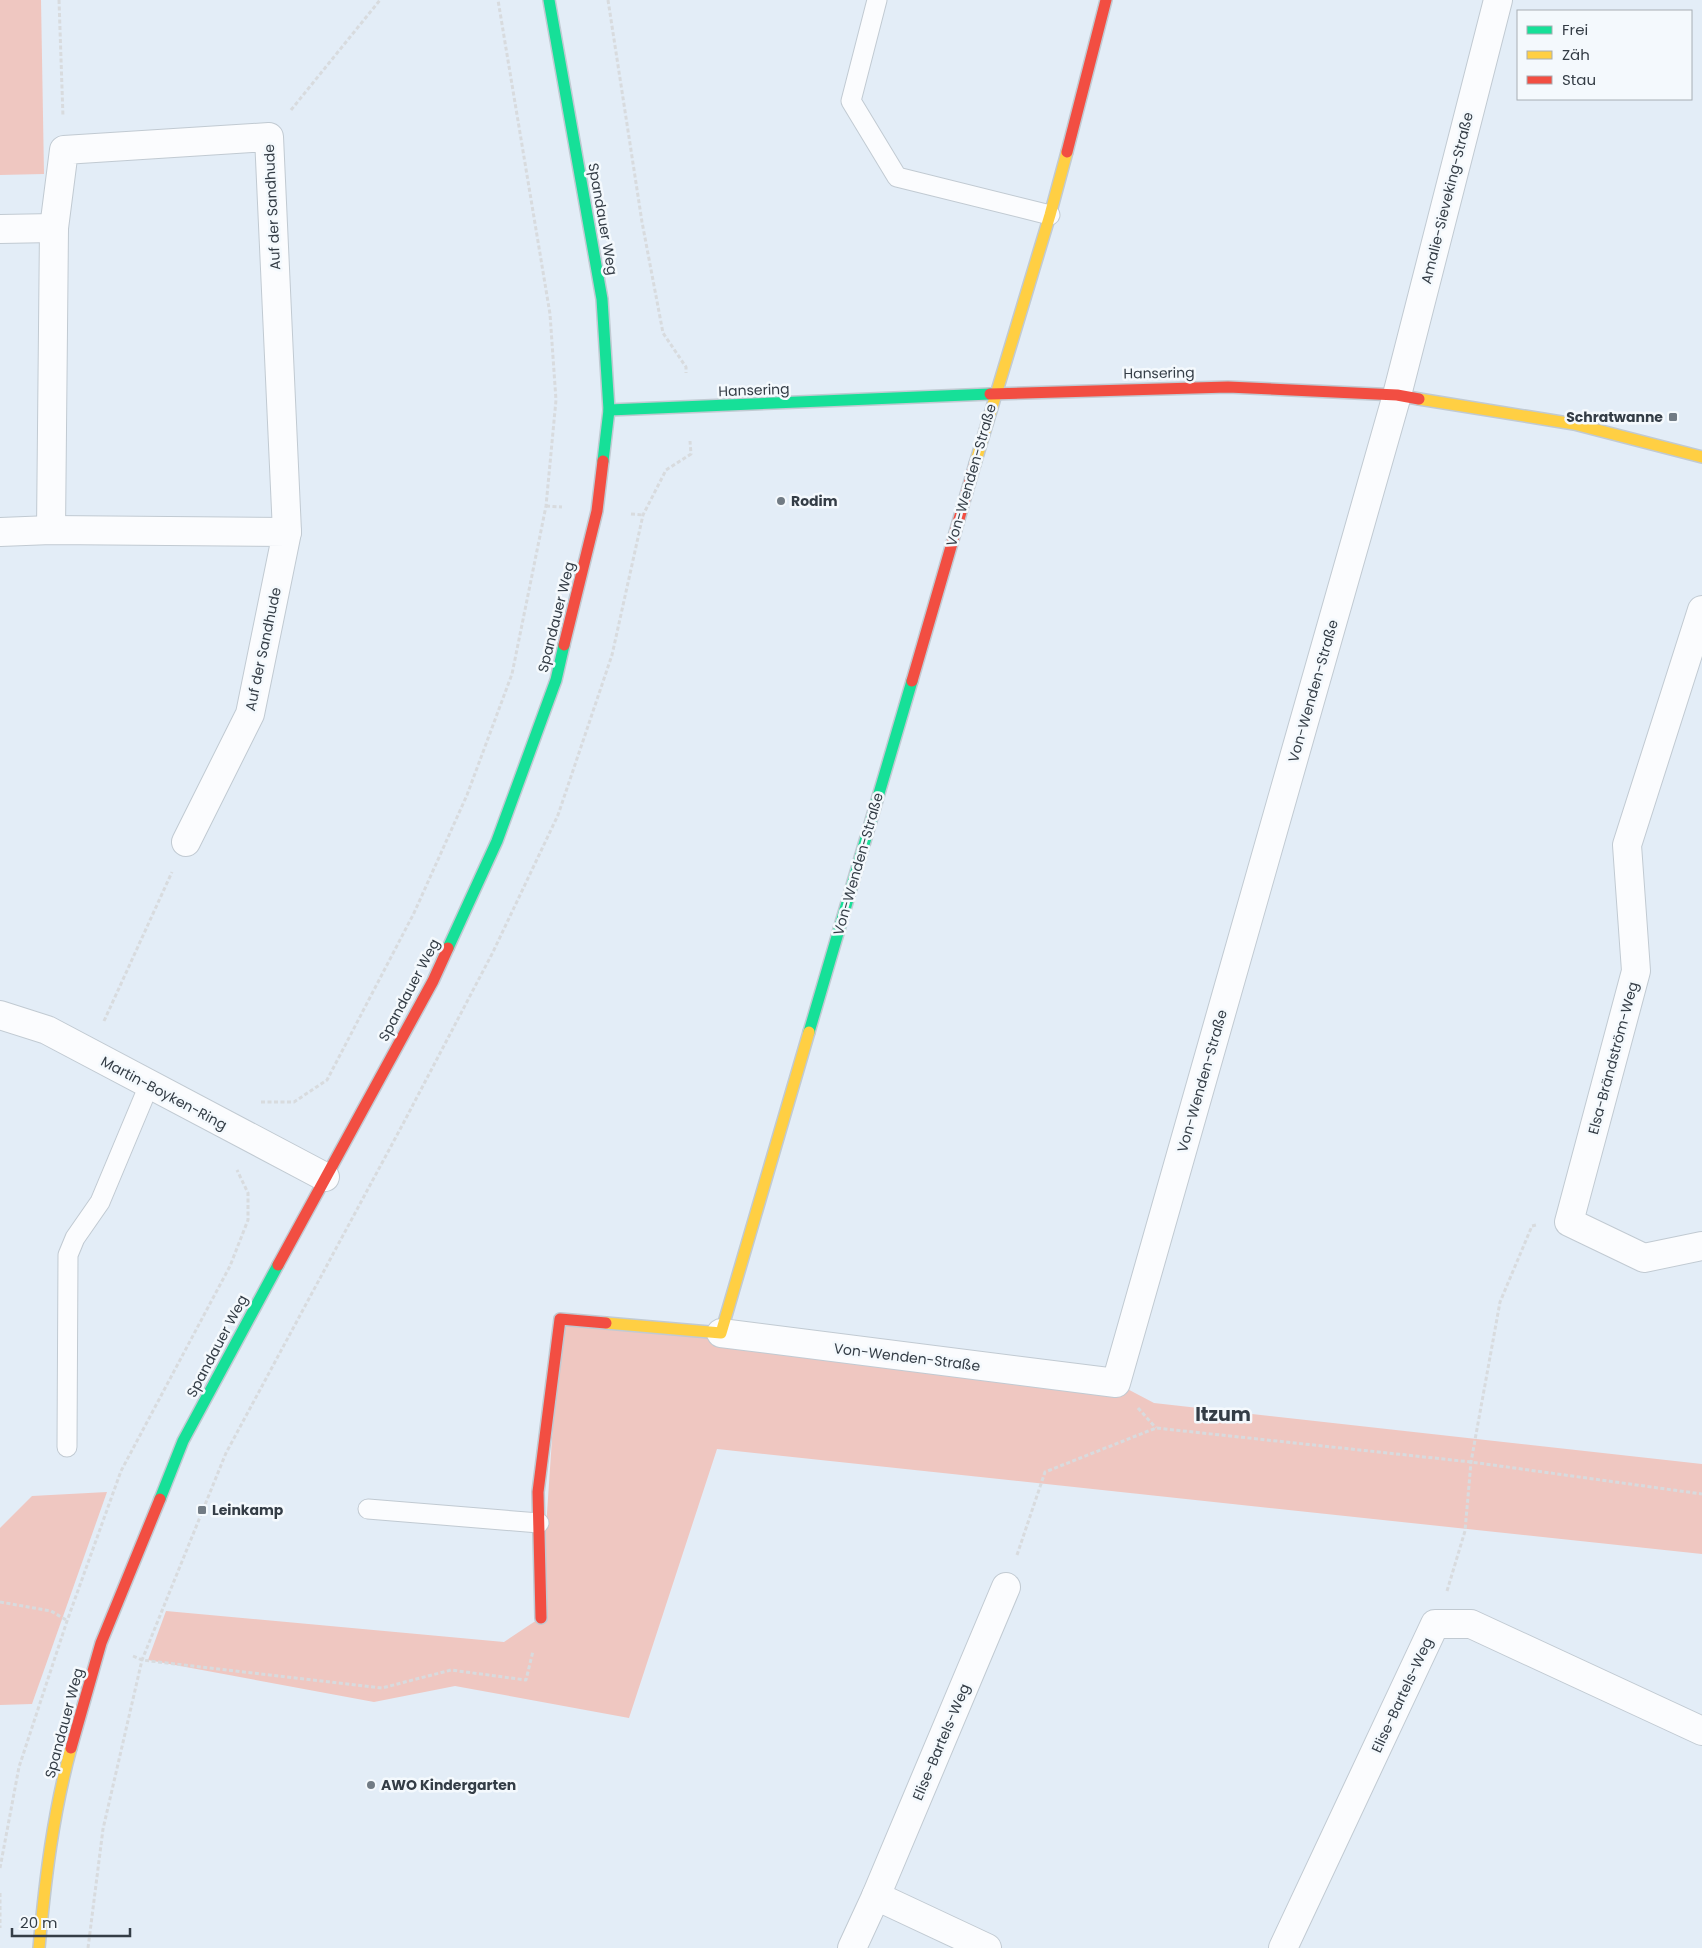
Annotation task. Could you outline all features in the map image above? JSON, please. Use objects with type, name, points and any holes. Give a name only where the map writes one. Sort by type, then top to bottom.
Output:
[{"type":"street","name":"Spandauer Weg","points":[[38,1948],[46,1872],[66,1767],[102,1643],[183,1441],[433,981],[497,841],[556,680],[597,511],[610,410],[602,299],[549,0]]},
{"type":"street","points":[[995,395],[1050,215],[1106,0]]},
{"type":"street","name":"Amalie-Sieveking-Straße","points":[[1397,395],[1498,0]]},
{"type":"street","name":"Auf der Sandhude","points":[[64,150],[269,138],[287,532],[250,714],[186,842]]},
{"type":"street","points":[[51,530],[54,228],[64,150]]},
{"type":"street","points":[[0,229],[54,228]]},
{"type":"street","name":"Hansering","points":[[610,410],[1061,391],[1228,387],[1397,395],[1574,424],[1702,457]]},
{"type":"street","name":"Von-Wenden-Straße","points":[[721,1333],[995,395]]},
{"type":"street","name":"Von-Wenden-Straße","points":[[541,1618],[538,1492],[560,1319],[721,1333],[1116,1384],[1397,395]]},
{"type":"street","points":[[0,532],[51,530],[287,532]]},
{"type":"street","name":"Elsa-Brändström-Weg","points":[[1569,1222],[1636,971],[1627,845],[1702,610]]},
{"type":"street","name":"Martin-Boyken-Ring","points":[[0,1015],[47,1030],[89,1054],[325,1177]]},
{"type":"street","points":[[1569,1222],[1644,1258],[1702,1246]]},
{"type":"street","name":"Elise-Bartels-Weg","points":[[852,1948],[876,1896],[1006,1587]]},
{"type":"street","name":"Elise-Bartels-Weg","points":[[1283,1948],[1435,1624],[1471,1624],[1702,1731]]},
{"type":"street","points":[[876,1896],[987,1948]]},
{"type":"lane","points":[[877,0],[851,101],[897,177],[1050,215]]},
{"type":"lane","points":[[67,1447],[68,1255],[75,1238],[100,1202],[149,1085]]},
{"type":"lane","points":[[368,1509],[539,1523]]},
{"type":"path","points":[[59,0],[64,150]]},
{"type":"path","points":[[269,138],[380,0]]},
{"type":"path","points":[[0,1868],[19,1767],[67,1621],[121,1471],[230,1266],[248,1220],[248,1193],[233,1163],[243,1134],[258,1102],[294,1102],[327,1080],[414,913],[467,795],[512,674],[546,506],[556,400],[550,314],[498,0]]},
{"type":"path","points":[[89,1054],[186,842]]},
{"type":"path","points":[[1435,1624],[1465,1531],[1471,1462],[1500,1302],[1532,1226],[1569,1222]]},
{"type":"path","points":[[1006,1587],[1045,1472],[1156,1428],[1471,1462],[1702,1494]]},
{"type":"path","points":[[0,1602],[51,1611],[102,1643],[142,1660],[382,1688],[451,1670],[526,1680],[541,1618]]},
{"type":"path","points":[[0,1893],[0,1928]]},
{"type":"shaded area","points":[[0,0],[41,0],[44,174],[0,175]]},
{"type":"shaded area","points":[[560,1319],[1116,1383],[1154,1403],[1702,1464],[1702,1554],[717,1449],[629,1718],[455,1686],[374,1702],[148,1660],[166,1611],[504,1642],[540,1618]]},
{"type":"shaded area","points":[[107,1492],[32,1704],[0,1705],[0,1528],[32,1496]]},
{"type":"traffic: fast","points":[[549,0],[602,299],[609,410],[603,461]]},
{"type":"traffic: fast","points":[[609,410],[990,394]]},
{"type":"traffic: fast","points":[[448,948],[497,841],[556,680],[564,645]]},
{"type":"traffic: fast","points":[[809,1032],[912,681]]},
{"type":"traffic: fast","points":[[160,1499],[183,1441],[278,1265]]},
{"type":"traffic: slow","points":[[975,464],[1050,215],[1067,152]]},
{"type":"traffic: slow","points":[[1419,399],[1574,424],[1702,457]]},
{"type":"traffic: slow","points":[[606,1323],[721,1333],[809,1032]]},
{"type":"traffic: slow","points":[[39,1948],[50,1847],[59,1797],[71,1748]]},
{"type":"traffic: jam","points":[[1067,152],[1106,0]]},
{"type":"traffic: jam","points":[[990,394],[1228,387],[1397,395],[1419,399]]},
{"type":"traffic: jam","points":[[564,645],[597,511],[603,461]]},
{"type":"traffic: jam","points":[[912,681],[975,464]]},
{"type":"traffic: jam","points":[[278,1265],[433,981],[448,948]]},
{"type":"traffic: jam","points":[[541,1618],[538,1492],[560,1319],[606,1323]]},
{"type":"traffic: jam","points":[[71,1748],[101,1643],[160,1499]]},
{"type":"place","name":"Schratwanne","points":[[1673,417]]},
{"type":"place","name":"Rodim","points":[[781,501]]},
{"type":"place","name":"Leinkamp","points":[[202,1510]]},
{"type":"place","name":"AWO Kindergarten","points":[[371,1785]]},
{"type":"district","name":"Itzum","points":[[1223,1414]]}]
